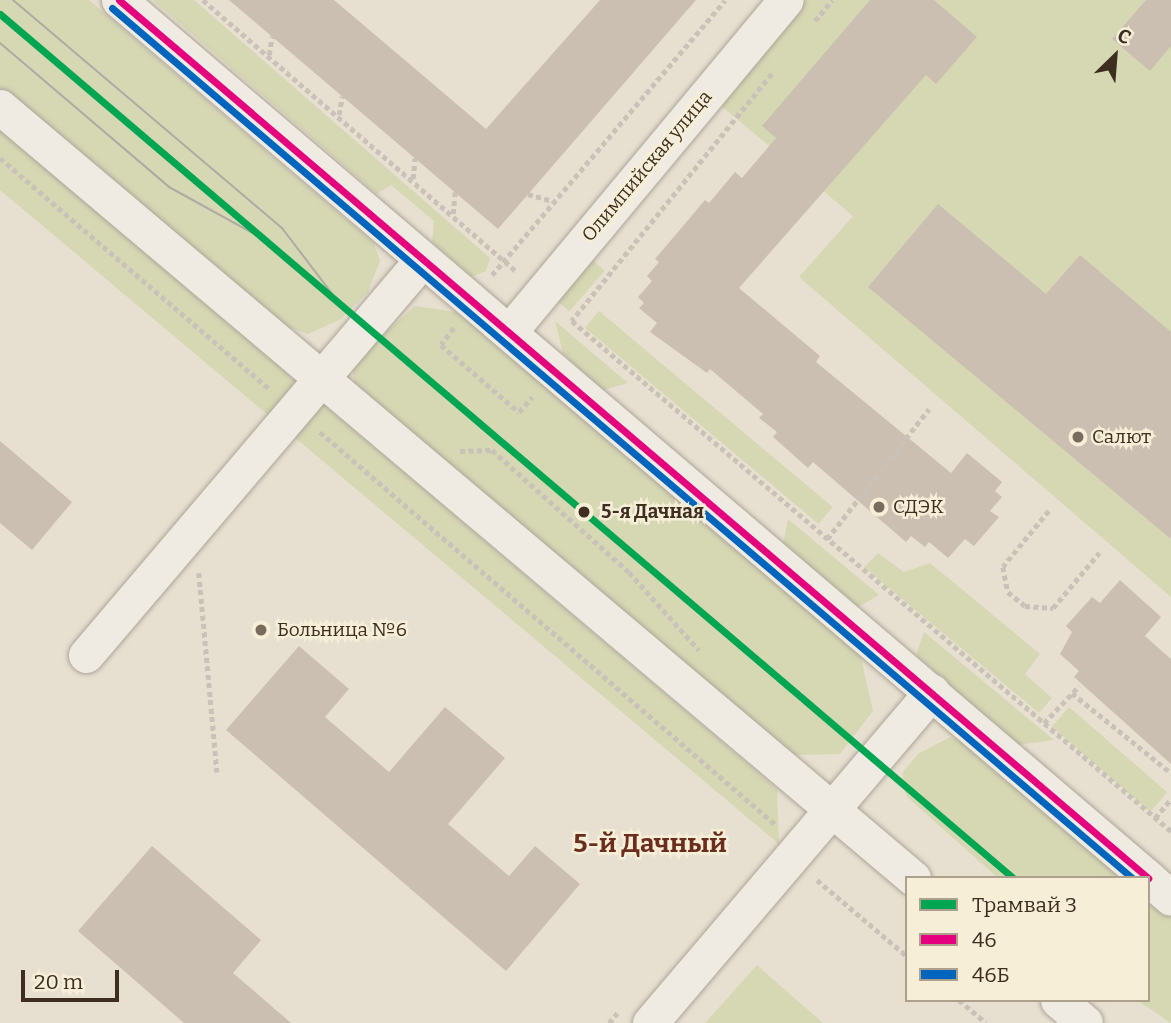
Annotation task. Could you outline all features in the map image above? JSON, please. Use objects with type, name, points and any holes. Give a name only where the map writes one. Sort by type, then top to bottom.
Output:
[{"type":"street","points":[[119,0],[1146,876]]},
{"type":"street","name":"Олимпийская улица","points":[[509,332],[786,0]]},
{"type":"street","points":[[0,107],[911,876]]},
{"type":"street","points":[[86,655],[422,260]]},
{"type":"street","points":[[638,1013],[780,842],[831,808],[932,692]]},
{"type":"street","points":[[1150,880],[1171,898]]},
{"type":"street","points":[[1060,1002],[1085,1023]]},
{"type":"path","points":[[203,0],[541,293]]},
{"type":"path","points":[[474,302],[502,260],[725,0]]},
{"type":"path","points":[[808,30],[832,0]]},
{"type":"path","points":[[269,56],[272,36]]},
{"type":"path","points":[[775,70],[572,321],[1171,831]]},
{"type":"path","points":[[339,116],[342,96]]},
{"type":"path","points":[[0,158],[777,823],[780,842],[905,954]]},
{"type":"path","points":[[413,180],[415,158]]},
{"type":"path","points":[[453,215],[455,192]]},
{"type":"path","points":[[528,194],[552,201]]},
{"type":"path","points":[[441,345],[519,412]]},
{"type":"path","points":[[827,539],[929,409]]},
{"type":"path","points":[[492,450],[629,572]]},
{"type":"path","points":[[1049,511],[1003,567],[1008,592],[1025,606],[1053,608],[1099,553]]},
{"type":"path","points":[[195,527],[217,772]]},
{"type":"path","points":[[1044,723],[1079,686]]},
{"type":"path","points":[[1072,693],[1171,773]]},
{"type":"path","points":[[1155,818],[1171,799]]},
{"type":"path","points":[[961,1002],[986,1023]]},
{"type":"path","points":[[608,1023],[638,1013]]},
{"type":"green space","points":[[0,0],[89,0],[374,243],[380,261],[368,292],[341,319],[308,334],[277,323],[0,90]]},
{"type":"green space","points":[[153,0],[194,0],[490,258],[486,271],[472,277],[432,242],[434,221],[391,185],[377,194]]},
{"type":"green space","name":"Салют","points":[[806,0],[1171,0],[1171,597],[799,277],[853,216],[720,105]]},
{"type":"green space","points":[[0,130],[760,774],[777,790],[779,844],[0,190]]},
{"type":"green space","points":[[591,259],[605,271],[569,312],[556,300]]},
{"type":"green space","points":[[415,306],[457,312],[860,654],[873,711],[840,754],[796,755],[767,743],[354,383],[352,363]]},
{"type":"green space","points":[[599,311],[833,507],[819,524],[585,328]]},
{"type":"green space","points":[[555,321],[628,383],[603,390],[581,372],[563,353]]},
{"type":"green space","points":[[788,519],[879,595],[858,607],[783,544]]},
{"type":"green space","points":[[878,553],[904,572],[930,563],[1040,654],[1025,674],[1052,698],[1039,713],[864,567]]},
{"type":"green space","points":[[924,632],[1054,740],[1018,745],[916,655]]},
{"type":"green space","points":[[1069,707],[1167,792],[1150,812],[1052,727]]},
{"type":"green space","points":[[950,737],[962,741],[1124,876],[996,876],[907,797],[902,785],[903,772],[918,754]]},
{"type":"green space","points":[[1150,899],[1171,916],[1171,1023],[1140,1002],[1150,1002]]},
{"type":"green space","points":[[757,965],[823,1023],[705,1023]]},
{"type":"building","points":[[229,0],[334,0],[486,129],[600,0],[696,0],[498,229]]},
{"type":"building","points":[[870,0],[934,0],[977,37],[936,84],[926,75],[739,288],[820,356],[816,362],[951,473],[967,453],[1002,482],[995,491],[1002,497],[990,511],[999,517],[974,546],[965,539],[948,558],[929,542],[925,547],[911,536],[906,542],[813,462],[808,468],[773,437],[777,432],[759,418],[763,414],[710,369],[707,373],[650,332],[657,323],[639,308],[644,303],[638,297],[652,281],[647,276],[659,262],[655,259],[705,200],[709,203],[735,172],[742,178],[776,138],[762,126]]},
{"type":"building","points":[[1146,0],[1171,0],[1171,46],[1150,71],[1112,39]]},
{"type":"building","points":[[938,204],[1046,294],[1080,255],[1171,332],[1171,539],[868,287]]},
{"type":"building","points":[[0,441],[72,502],[32,550],[0,523]]},
{"type":"building","points":[[1120,580],[1161,617],[1145,636],[1171,659],[1171,764],[1074,677],[1079,671],[1060,654],[1072,632],[1066,626],[1092,597],[1100,603]]},
{"type":"building","points":[[299,646],[349,689],[325,717],[389,772],[445,707],[505,758],[448,824],[509,876],[535,846],[580,884],[506,971],[226,730]]},
{"type":"building","points":[[152,846],[261,940],[233,973],[291,1023],[184,1023],[78,931]]},
{"type":"tram line","points":[[13,0],[282,228],[333,295]]},
{"type":"tram line","name":"3","points":[[0,14],[1011,876]]},
{"type":"tram line","points":[[0,43],[169,187],[271,243]]},
{"type":"transit line","name":"46","points":[[119,0],[1146,876]]},
{"type":"transit line","name":"46Б","points":[[112,8],[1130,876]]},
{"type":"place","name":"Салют","points":[[1078,437]]},
{"type":"place","name":"СДЭК","points":[[879,507]]},
{"type":"place","name":"5-я Дачная","points":[[584,512]]},
{"type":"place","name":"Больница №6","points":[[261,630]]},
{"type":"district","name":"5-й Дачный","points":[[650,844]]}]
